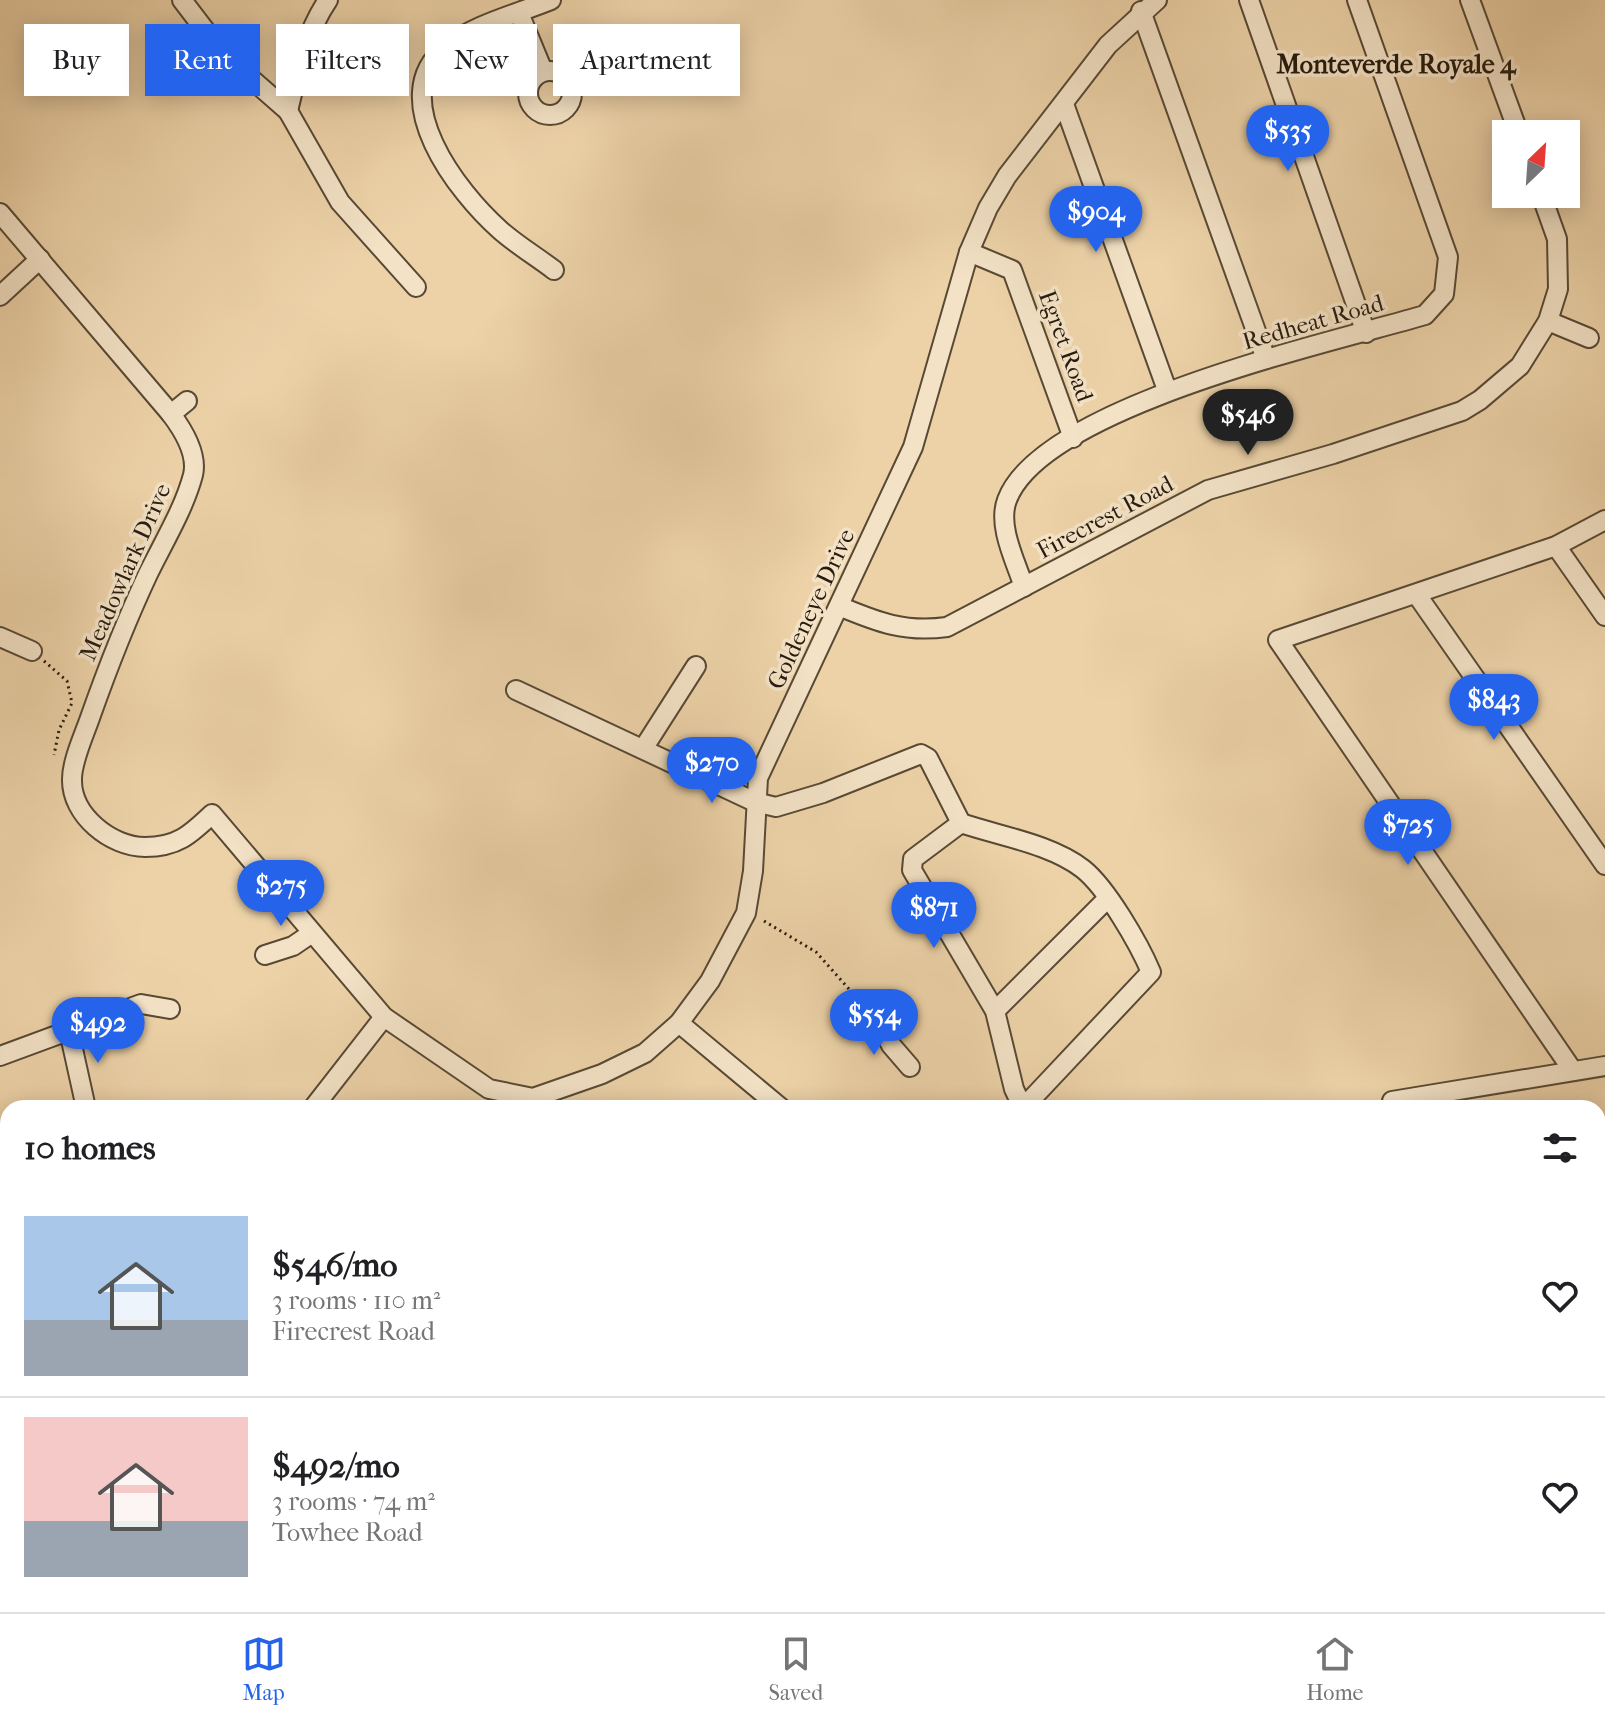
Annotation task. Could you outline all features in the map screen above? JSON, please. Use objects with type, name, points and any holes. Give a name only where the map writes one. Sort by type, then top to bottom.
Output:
[{"type":"street","points":[[182,0],[224,55],[288,111],[340,202],[416,287]]},
{"type":"street","points":[[288,111],[307,45],[328,0]]},
{"type":"street","points":[[551,0],[469,33],[443,49],[426,74],[420,108],[431,141],[467,193],[500,230],[554,270]]},
{"type":"street","name":"Goldeneye Drive","points":[[541,1100],[645,1053],[679,1023],[710,981],[746,913],[753,871],[758,778],[913,447],[969,252],[1007,176],[1108,45],[1141,11],[1157,0]]},
{"type":"street","points":[[1249,0],[1366,333]]},
{"type":"street","name":"Redheat Road","points":[[1024,587],[1005,527],[1006,501],[1034,461],[1167,390],[1425,315],[1444,294],[1448,257],[1357,0]]},
{"type":"street","points":[[1470,0],[1514,120]]},
{"type":"street","points":[[1141,11],[1266,359]]},
{"type":"street","points":[[519,13],[543,71]]},
{"type":"street","points":[[1064,104],[1167,390]]},
{"type":"street","name":"Firecrest Road","points":[[839,606],[890,627],[921,631],[947,627],[1208,490],[1333,454],[1462,411],[1520,366],[1548,321],[1558,289],[1557,239],[1546,208]]},
{"type":"street","name":"Meadowlark Drive","points":[[1,215],[171,414],[187,437],[194,472],[115,647],[72,779],[78,804],[97,828],[115,841],[137,847],[168,847],[185,839],[212,814]]},
{"type":"street","name":"Egret Road","points":[[969,252],[1012,270],[1073,438]]},
{"type":"street","points":[[0,296],[40,259]]},
{"type":"street","points":[[1548,321],[1589,338]]},
{"type":"street","points":[[171,414],[187,401]]},
{"type":"street","points":[[1573,1071],[1278,640],[1556,546],[1605,520]]},
{"type":"street","points":[[1556,546],[1605,616]]},
{"type":"street","points":[[1417,595],[1605,865]]},
{"type":"street","points":[[0,637],[32,651]]},
{"type":"street","points":[[643,749],[696,666]]},
{"type":"street","points":[[516,690],[755,802],[776,807],[823,793],[921,754],[928,758],[961,823],[1054,854],[1083,869],[1107,899],[1151,972],[1031,1100]]},
{"type":"street","name":"Goldeneye Drive","points":[[212,814],[384,1017],[452,1067],[489,1089],[524,1100]]},
{"type":"street","points":[[961,823],[922,849],[913,859],[912,870],[995,1011],[1019,1100]]},
{"type":"street","points":[[995,1011],[1107,899]]},
{"type":"street","points":[[265,955],[293,946],[312,933]]},
{"type":"street","points":[[0,1056],[141,1004],[170,1009]]},
{"type":"street","points":[[319,1100],[384,1017]]},
{"type":"street","points":[[878,1020],[891,1045],[910,1067]]},
{"type":"street","points":[[679,1023],[771,1100]]},
{"type":"street","points":[[69,1031],[84,1100]]},
{"type":"street","points":[[1398,1100],[1605,1066]]},
{"type":"path","points":[[32,651],[67,681],[72,703],[59,730],[54,755]]},
{"type":"path","points":[[746,913],[775,926],[816,952],[878,1020]]},
{"type":"district","name":"Monteverde Royale 4","points":[[1396,64]]}]
